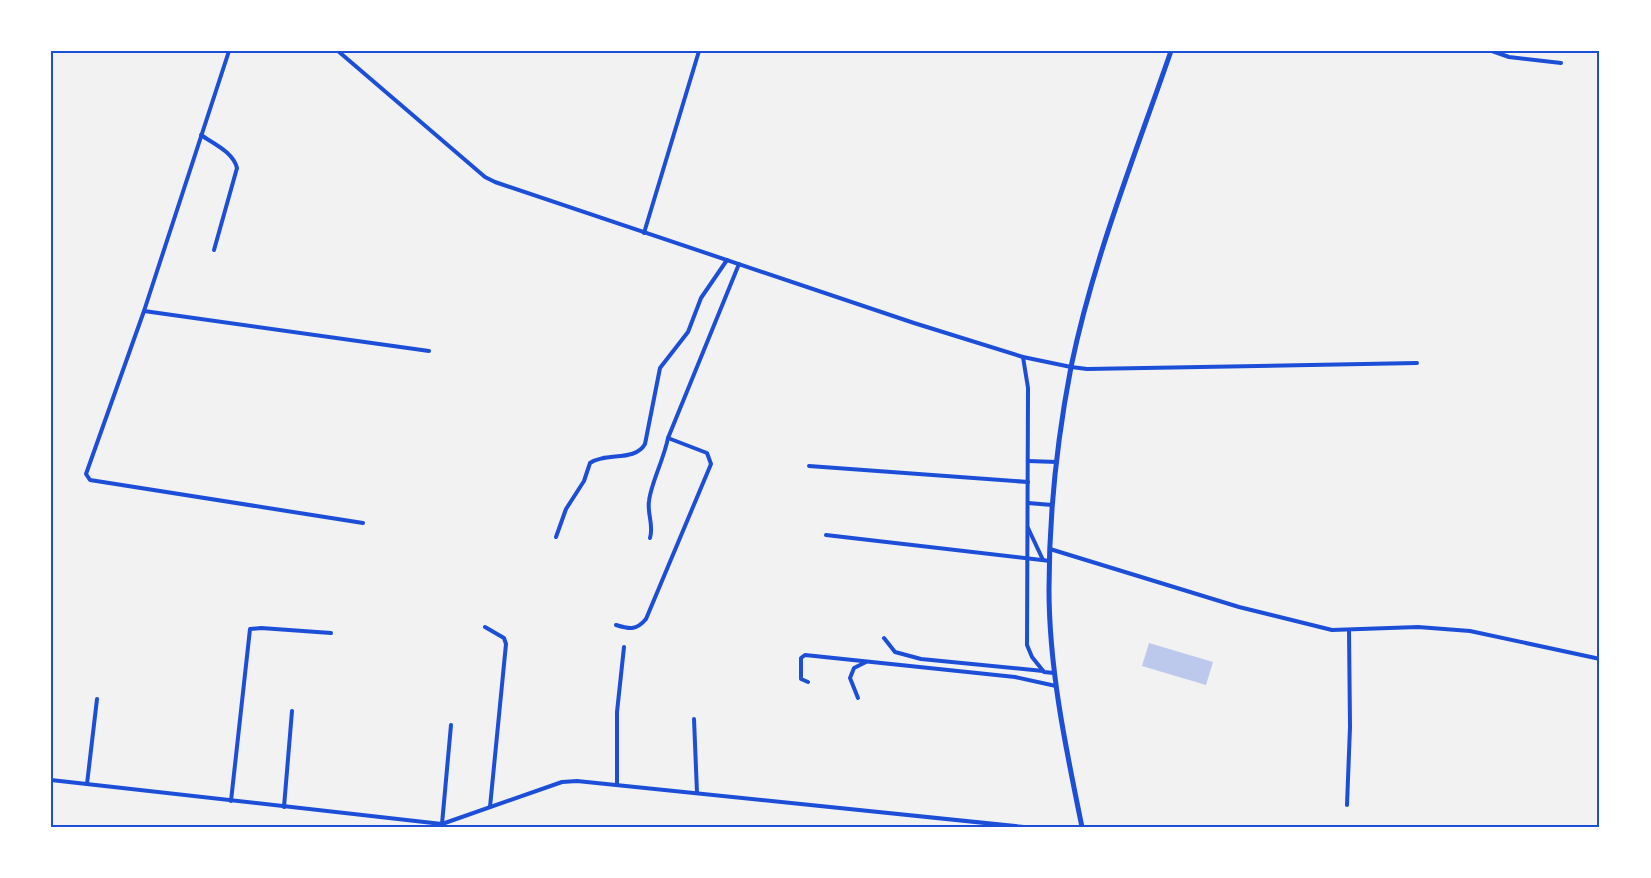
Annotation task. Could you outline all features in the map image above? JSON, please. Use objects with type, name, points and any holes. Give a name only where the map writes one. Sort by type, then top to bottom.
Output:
[{"type":"main road","points":[[1082,827],[1062,731],[1056,686],[1049,589],[1052,505],[1071,367],[1092,283],[1171,51]]},
{"type":"street","points":[[229,51],[144,311],[86,470],[87,478],[363,523]]},
{"type":"street","points":[[338,51],[485,177],[537,199],[1023,357],[1087,369],[1417,363]]},
{"type":"street","points":[[644,233],[699,51]]},
{"type":"street","points":[[1492,51],[1509,57],[1561,63]]},
{"type":"street","points":[[201,135],[230,155],[235,160],[237,168],[214,250]]},
{"type":"street","points":[[556,537],[566,509],[584,481],[590,463],[599,457],[632,454],[642,450],[660,368],[688,332],[701,298],[728,260]]},
{"type":"street","points":[[650,538],[653,528],[649,499],[663,461],[668,438],[739,264]]},
{"type":"street","points":[[144,311],[429,351]]},
{"type":"street","points":[[1023,357],[1028,388],[1027,645],[1032,657],[1044,672]]},
{"type":"street","points":[[616,625],[631,629],[640,626],[646,619],[711,464],[707,453],[668,438]]},
{"type":"street","points":[[1028,460],[1057,462]]},
{"type":"street","points":[[809,466],[1028,482]]},
{"type":"street","points":[[1028,503],[1052,505]]},
{"type":"street","points":[[1028,528],[1043,560]]},
{"type":"street","points":[[826,535],[1050,561]]},
{"type":"street","points":[[1050,549],[1295,622],[1349,630],[1418,627],[1470,631],[1600,659]]},
{"type":"street","points":[[231,801],[250,629],[261,627],[331,633]]},
{"type":"street","points":[[485,627],[504,638],[506,644],[490,807]]},
{"type":"street","points":[[1347,805],[1350,727],[1349,630]]},
{"type":"street","points":[[884,638],[895,652],[921,659],[1055,673]]},
{"type":"street","points":[[617,785],[617,712],[624,647]]},
{"type":"street","points":[[807,682],[801,679],[801,660],[805,656],[1015,677],[1056,686]]},
{"type":"street","points":[[858,698],[850,678],[854,668],[867,661]]},
{"type":"street","points":[[87,784],[97,699]]},
{"type":"street","points":[[285,807],[292,711]]},
{"type":"street","points":[[694,719],[697,793]]},
{"type":"street","points":[[442,824],[451,725]]},
{"type":"street","points":[[51,780],[442,824],[567,780],[1024,827]]},
{"type":"building","points":[[1149,643],[1213,662],[1206,685],[1142,666]]}]
